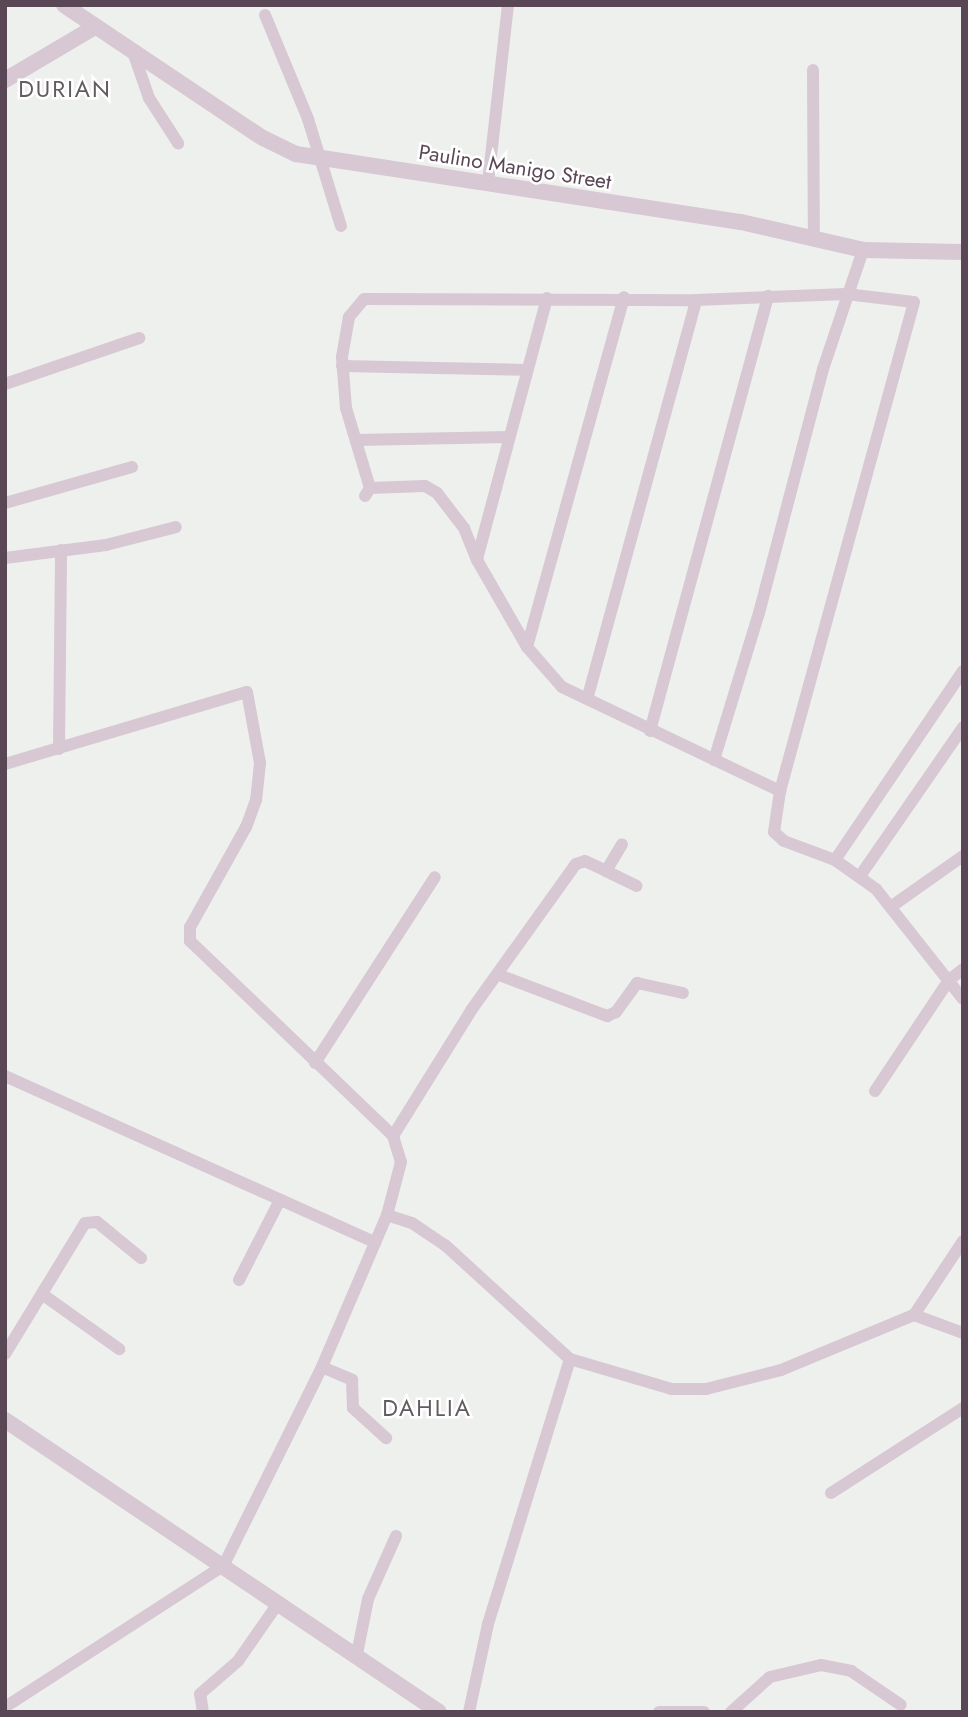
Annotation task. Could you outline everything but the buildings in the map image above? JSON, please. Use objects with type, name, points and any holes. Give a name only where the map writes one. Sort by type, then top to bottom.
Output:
[{"type":"street","name":"Paulino Manigo Street","points":[[64,5],[263,138],[318,159],[741,222],[863,250],[963,252]]},
{"type":"street","points":[[488,183],[508,5]]},
{"type":"street","points":[[265,15],[308,119],[318,159],[341,226]]},
{"type":"street","points":[[5,80],[95,27]]},
{"type":"street","points":[[133,52],[149,98],[178,143]]},
{"type":"street","points":[[813,70],[814,239]]},
{"type":"street","points":[[714,760],[846,294],[863,250]]},
{"type":"street","points":[[780,791],[650,731],[588,696],[562,687],[527,647],[477,560],[464,528],[437,492],[425,486],[368,492],[346,408],[342,366],[349,317],[364,299],[624,297],[696,300],[846,294],[906,298],[915,307],[780,791],[774,825],[779,838],[835,860],[860,876],[892,906],[963,999]]},
{"type":"street","points":[[650,731],[768,296]]},
{"type":"street","points":[[527,647],[624,297]]},
{"type":"street","points":[[477,560],[547,298]]},
{"type":"street","points":[[588,696],[696,300]]},
{"type":"street","points":[[5,384],[139,338]]},
{"type":"street","points":[[342,366],[527,370]]},
{"type":"street","points":[[356,440],[509,436]]},
{"type":"street","points":[[5,503],[132,467]]},
{"type":"street","points":[[5,558],[106,545],[176,527]]},
{"type":"street","points":[[59,749],[61,550]]},
{"type":"street","points":[[835,860],[963,671]]},
{"type":"street","points":[[5,764],[247,692],[260,763],[256,800],[188,934],[193,947],[393,1136],[401,1162],[400,1178],[387,1215],[322,1367],[223,1566],[5,1707]]},
{"type":"street","points":[[860,876],[963,727]]},
{"type":"street","points":[[606,871],[622,844]]},
{"type":"street","points":[[892,906],[963,856]]},
{"type":"street","points":[[393,1136],[472,1009],[499,975],[576,864],[584,861],[637,886]]},
{"type":"street","points":[[315,1063],[435,877]]},
{"type":"street","points":[[876,1091],[949,980],[963,969]]},
{"type":"street","points":[[499,975],[607,1016],[616,1012],[637,983],[683,993]]},
{"type":"street","points":[[5,1076],[375,1242]]},
{"type":"street","points":[[239,1280],[280,1200]]},
{"type":"street","points":[[387,1215],[437,1240],[570,1359],[673,1389],[706,1389],[781,1370],[914,1315],[963,1241]]},
{"type":"street","points":[[5,1354],[88,1221],[96,1222],[141,1258]]},
{"type":"street","points":[[42,1294],[119,1349]]},
{"type":"street","points":[[914,1315],[963,1333]]},
{"type":"street","points":[[469,1712],[501,1578],[570,1359]]},
{"type":"street","points":[[322,1367],[352,1380],[353,1408],[386,1438]]},
{"type":"street","points":[[831,1493],[963,1408]]},
{"type":"street","points":[[5,1420],[357,1654],[439,1712]]},
{"type":"street","points":[[357,1654],[368,1599],[396,1536]]},
{"type":"street","points":[[203,1712],[200,1694],[239,1661],[279,1602]]},
{"type":"street","points":[[731,1712],[770,1677],[821,1665],[850,1671],[901,1705]]},
{"type":"street","points":[[659,1712],[704,1712]]},
{"type":"district","name":"DURIAN","points":[[65,89]]},
{"type":"district","name":"DAHLIA","points":[[427,1408]]}]
